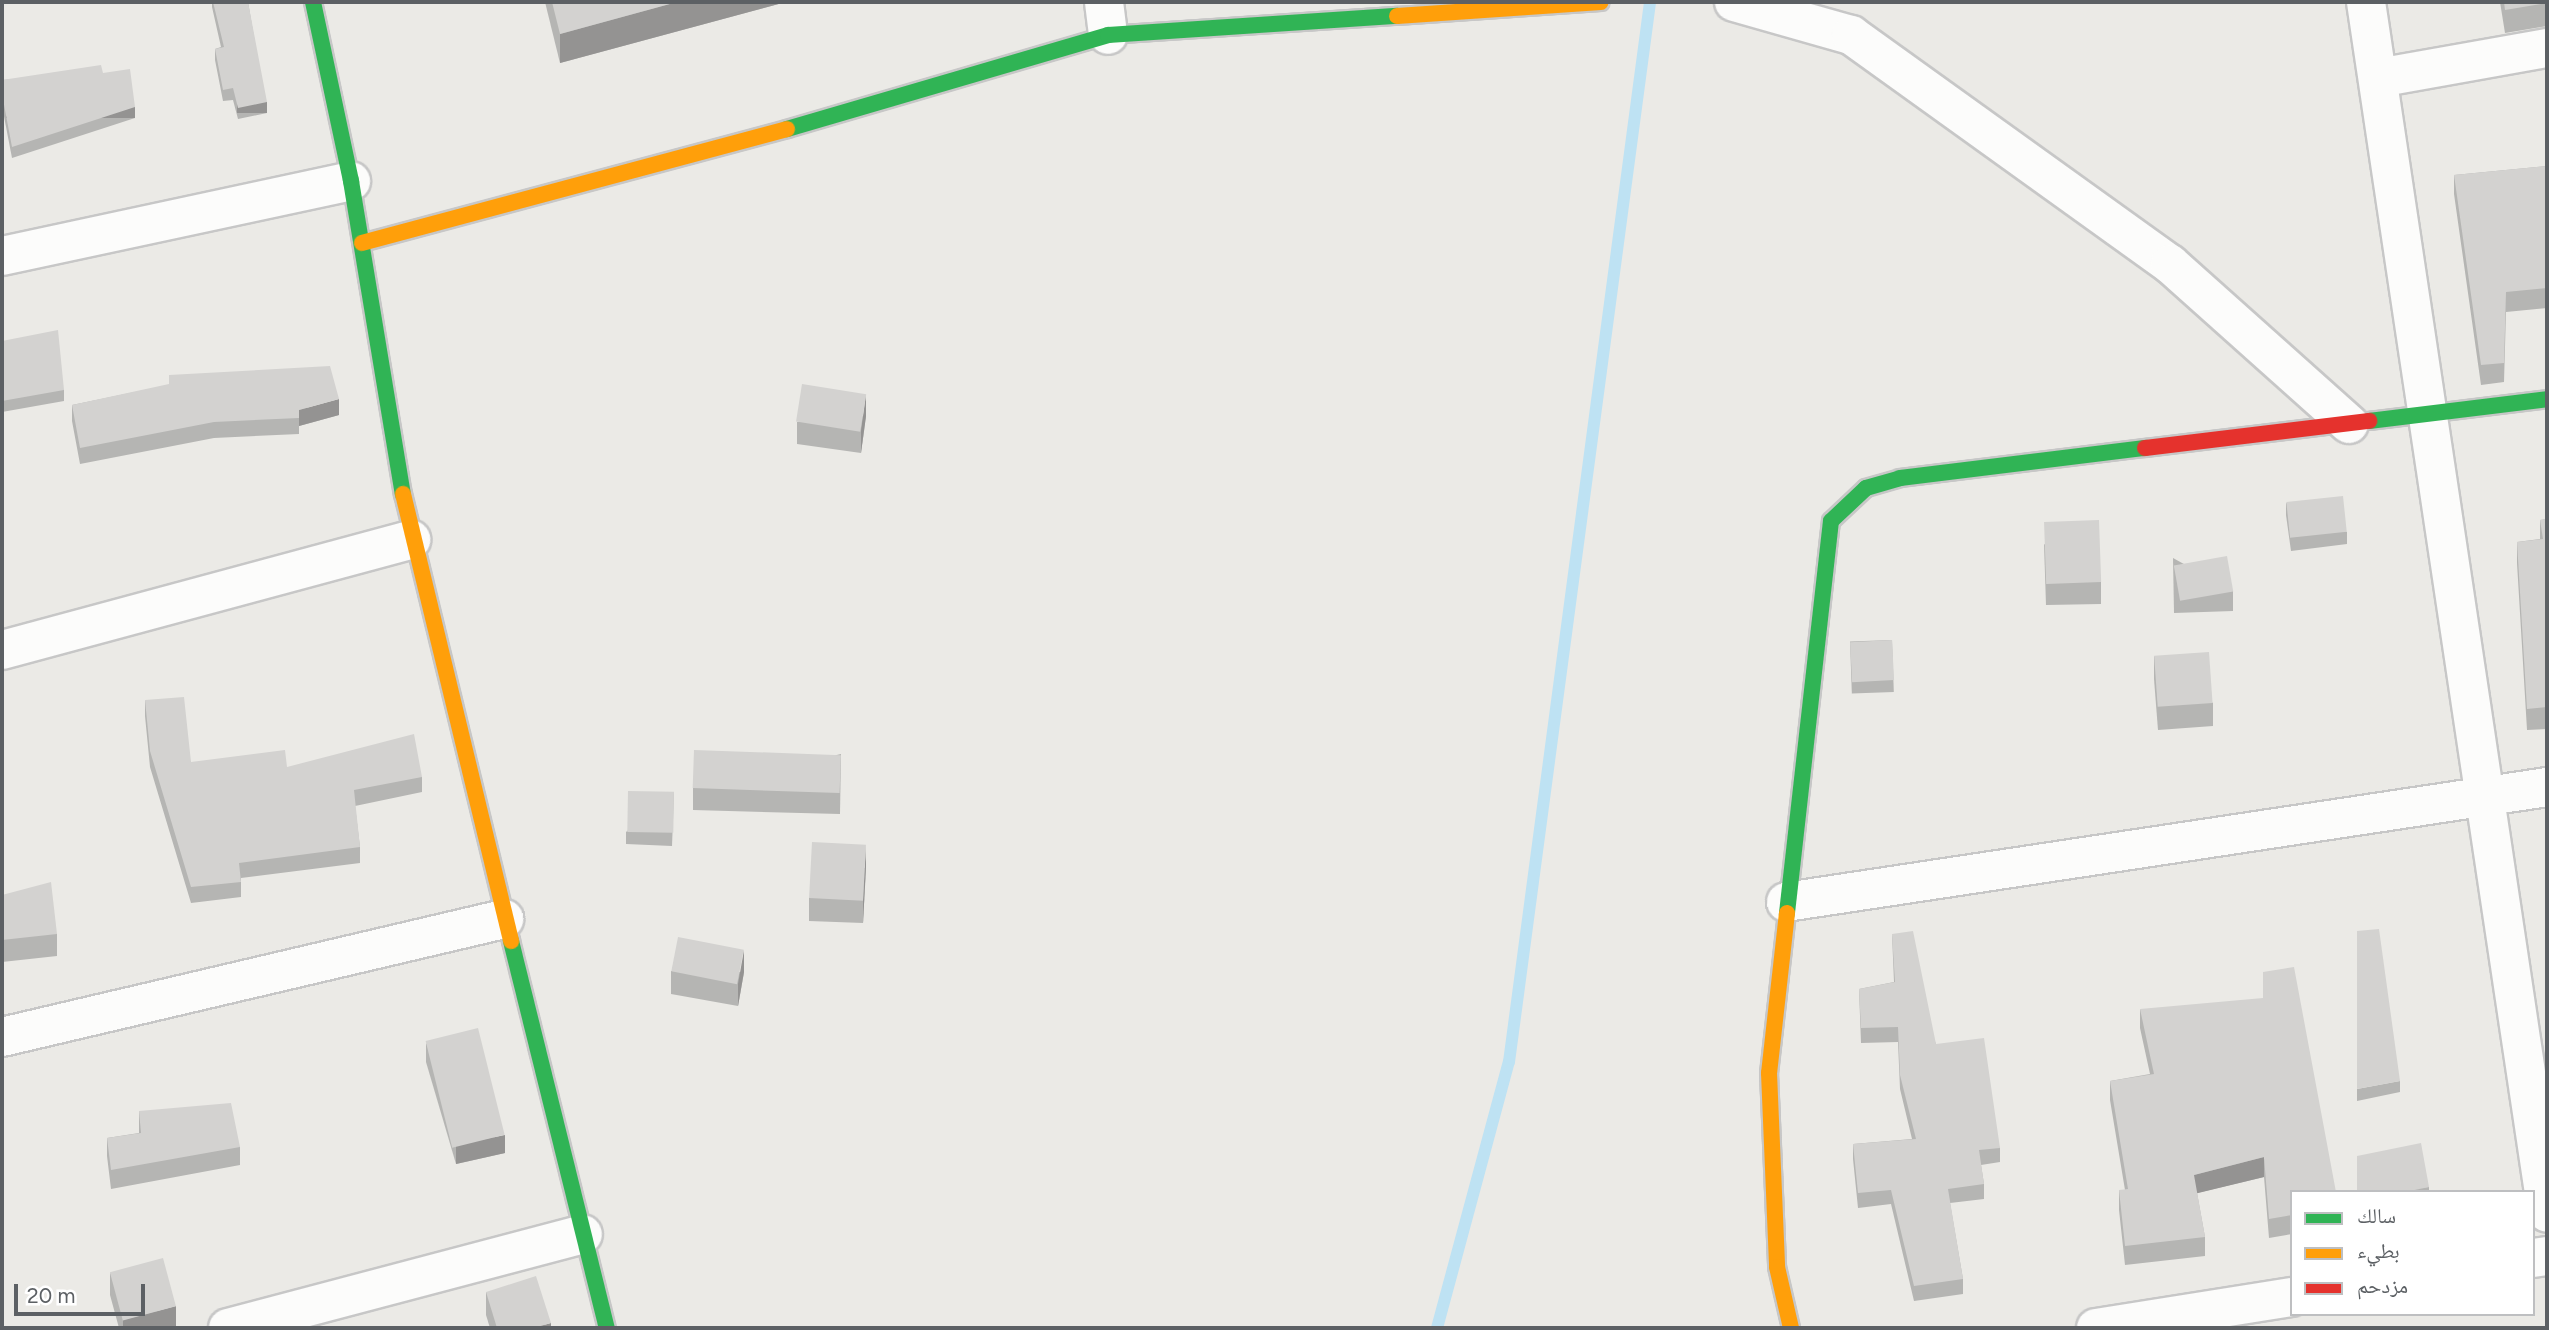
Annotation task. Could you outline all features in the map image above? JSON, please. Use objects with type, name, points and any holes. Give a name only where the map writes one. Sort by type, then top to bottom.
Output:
[{"type":"street","points":[[313,2],[351,181],[411,540],[607,1328]]},
{"type":"street","points":[[362,243],[950,85],[1106,19],[1601,2]]},
{"type":"street","points":[[1734,2],[1851,36],[2171,264],[2349,424]]},
{"type":"street","points":[[2367,2],[2547,1213]]},
{"type":"street","points":[[2378,78],[2547,48]]},
{"type":"street","points":[[2,256],[351,181]]},
{"type":"street","points":[[1791,1328],[1777,1267],[1767,1152],[1786,902],[1830,522],[1866,488],[1900,478],[2547,399]]},
{"type":"street","points":[[2,650],[411,540]]},
{"type":"street","points":[[1786,902],[2547,787]]},
{"type":"street","points":[[2,1037],[504,919]]},
{"type":"street","points":[[228,1328],[583,1234]]},
{"type":"street","points":[[2096,1328],[2290,1297]]},
{"type":"building","points":[[213,2],[248,2],[267,102],[238,108],[233,88],[223,90],[215,49],[224,47]]},
{"type":"building","points":[[552,2],[677,2],[560,34]]},
{"type":"building","points":[[2504,2],[2547,2],[2547,3],[2505,10]]},
{"type":"building","points":[[101,65],[103,73],[130,69],[135,107],[12,147],[2,80]]},
{"type":"building","points":[[2547,166],[2547,288],[2506,292],[2504,363],[2481,365],[2454,175]]},
{"type":"building","points":[[58,330],[64,390],[2,401],[2,341]]},
{"type":"building","points":[[330,366],[339,399],[299,410],[299,418],[214,422],[80,448],[72,405],[169,384],[169,375]]},
{"type":"building","points":[[802,384],[866,394],[860,432],[796,422]]},
{"type":"building","points":[[2343,496],[2347,532],[2290,538],[2286,502]]},
{"type":"building","points":[[2547,519],[2547,707],[2527,709],[2517,542],[2543,539],[2540,520]]},
{"type":"building","points":[[2099,520],[2101,582],[2046,584],[2044,522]]},
{"type":"building","points":[[2227,556],[2233,591],[2180,601],[2174,565]]},
{"type":"building","points":[[1892,640],[1894,680],[1852,682],[1850,642]]},
{"type":"building","points":[[2209,652],[2213,703],[2158,707],[2154,656]]},
{"type":"building","points":[[184,697],[191,762],[285,750],[287,767],[414,734],[422,777],[354,790],[360,847],[239,863],[241,882],[191,887],[150,751],[145,700]]},
{"type":"building","points":[[694,750],[841,755],[840,793],[693,788]]},
{"type":"building","points":[[628,791],[674,792],[673,833],[627,832]]},
{"type":"building","points":[[812,842],[866,845],[863,901],[809,898]]},
{"type":"building","points":[[51,882],[57,934],[2,940],[2,895]]},
{"type":"building","points":[[2379,929],[2400,1081],[2357,1089],[2357,931]]},
{"type":"building","points":[[1913,931],[1936,1044],[1984,1038],[2000,1148],[1979,1150],[1984,1184],[1948,1189],[1963,1279],[1914,1286],[1891,1190],[1858,1193],[1853,1144],[1916,1139],[1900,1075],[1898,1027],[1861,1028],[1859,989],[1895,982],[1892,934]]},
{"type":"building","points":[[678,937],[744,950],[737,984],[671,971]]},
{"type":"building","points":[[2294,967],[2336,1190],[2290,1190],[2290,1215],[2269,1219],[2264,1157],[2194,1175],[2205,1237],[2125,1246],[2119,1190],[2128,1189],[2110,1081],[2154,1074],[2140,1009],[2263,998],[2263,972]]},
{"type":"building","points":[[478,1028],[505,1135],[452,1148],[426,1041]]},
{"type":"building","points":[[231,1103],[240,1147],[111,1170],[107,1138],[141,1133],[139,1111]]},
{"type":"building","points":[[2421,1143],[2429,1187],[2415,1190],[2357,1190],[2357,1156]]},
{"type":"building","points":[[163,1258],[176,1306],[123,1321],[110,1272]]},
{"type":"building","points":[[536,1276],[551,1323],[533,1328],[497,1328],[486,1292]]},
{"type":"waterway","points":[[1437,1328],[1509,1062],[1650,2]]},
{"type":"traffic: fast","points":[[313,2],[351,181],[403,494]]},
{"type":"traffic: fast","points":[[787,129],[1108,35],[1397,16]]},
{"type":"traffic: fast","points":[[2369,421],[2547,399]]},
{"type":"traffic: fast","points":[[1787,913],[1831,521],[1866,488],[1900,478],[2145,448]]},
{"type":"traffic: fast","points":[[511,941],[607,1328]]},
{"type":"traffic: slow","points":[[1397,16],[1601,2]]},
{"type":"traffic: slow","points":[[362,243],[787,129]]},
{"type":"traffic: slow","points":[[403,494],[511,941]]},
{"type":"traffic: slow","points":[[1787,913],[1769,1073],[1777,1267],[1791,1328]]},
{"type":"traffic: jam","points":[[2145,448],[2369,421]]}]
